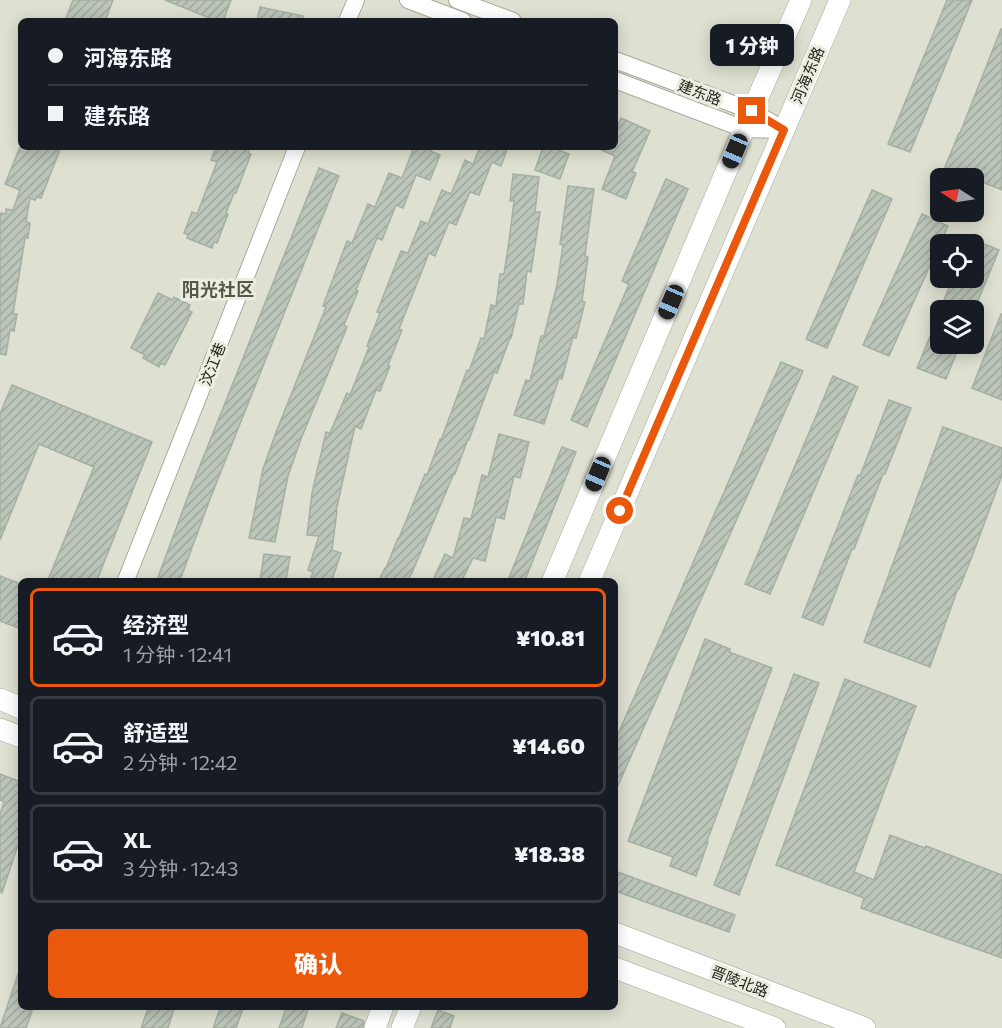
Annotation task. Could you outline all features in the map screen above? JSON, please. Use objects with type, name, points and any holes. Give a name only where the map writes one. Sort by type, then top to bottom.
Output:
[{"type":"main road","points":[[554,578],[801,0]]},
{"type":"main road","name":"河海东路","points":[[591,578],[840,0]]},
{"type":"main road","points":[[0,699],[18,707]]},
{"type":"main road","points":[[0,729],[18,736]]},
{"type":"main road","name":"晋陵北路","points":[[618,934],[865,1028]]},
{"type":"main road","points":[[618,969],[775,1028]]},
{"type":"main road","points":[[375,1028],[382,1010]]},
{"type":"main road","points":[[402,1028],[409,1010]]},
{"type":"street","points":[[348,18],[356,0]]},
{"type":"street","points":[[408,0],[454,18]]},
{"type":"street","points":[[457,0],[505,18]]},
{"type":"street","name":"建东路","points":[[618,61],[748,120]]},
{"type":"street","name":"建东路","points":[[618,81],[784,130]]},
{"type":"street","name":"汶江巷","points":[[127,578],[296,150]]},
{"type":"building","points":[[73,0],[113,0],[106,18],[66,18]]},
{"type":"building","points":[[165,0],[231,0],[224,18],[210,18]]},
{"type":"building","points":[[947,0],[972,0],[910,152],[888,144]]},
{"type":"building","points":[[260,7],[303,16],[303,18],[258,18]]},
{"type":"building","points":[[1002,29],[1002,190],[984,183],[984,168],[945,167]]},
{"type":"building","points":[[621,118],[650,131],[632,172],[636,173],[626,199],[602,189],[615,156],[602,150],[618,150],[618,126]]},
{"type":"building","points":[[19,150],[60,150],[41,198],[37,197],[35,200],[30,198],[26,222],[30,223],[28,238],[25,238],[13,314],[17,314],[14,331],[10,330],[6,355],[0,354],[0,213],[6,214],[6,209],[13,210],[20,190],[5,184]]},
{"type":"building","points":[[215,150],[249,150],[248,153],[251,154],[226,213],[228,214],[217,243],[214,242],[212,248],[187,238],[188,235],[184,233],[192,212],[197,214],[217,162],[211,160]]},
{"type":"building","points":[[413,150],[428,150],[440,155],[430,180],[416,175],[403,208],[396,205],[382,240],[377,238],[344,325],[347,327],[288,476],[275,542],[249,538],[263,469],[326,307],[323,306],[347,241],[352,243],[368,204],[375,207],[389,173],[402,178]]},
{"type":"building","points":[[479,150],[507,150],[501,166],[492,162],[479,195],[470,192],[456,225],[449,222],[435,256],[429,253],[399,329],[402,330],[380,391],[376,390],[361,429],[355,426],[336,511],[332,550],[341,553],[333,578],[311,578],[313,572],[308,570],[319,536],[307,535],[312,493],[326,432],[330,433],[347,393],[350,395],[369,347],[367,346],[380,313],[377,312],[401,251],[408,253],[421,221],[428,224],[442,190],[451,194],[465,160],[473,164]]},
{"type":"building","points":[[542,150],[558,150],[569,154],[560,179],[535,170]]},
{"type":"building","points":[[319,168],[339,176],[181,578],[158,578],[191,488]]},
{"type":"building","points":[[513,174],[539,177],[535,212],[540,212],[531,272],[527,271],[523,304],[519,304],[511,338],[497,373],[494,372],[469,440],[412,573],[409,578],[380,578],[425,474],[427,475],[467,370],[469,371],[481,338],[484,339],[491,305],[496,306],[500,274],[504,274],[509,241],[514,201],[510,201]]},
{"type":"building","points":[[666,179],[688,189],[587,427],[571,420],[629,284],[622,281]]},
{"type":"building","points":[[568,186],[594,189],[585,256],[588,257],[582,301],[585,302],[576,338],[573,337],[562,379],[559,378],[544,424],[514,415],[526,380],[530,381],[557,285]]},
{"type":"building","points":[[872,190],[892,199],[827,348],[806,339]]},
{"type":"building","points":[[922,214],[930,218],[930,222],[939,222],[948,226],[944,234],[930,234],[930,266],[889,356],[863,345]]},
{"type":"building","points":[[984,244],[999,250],[984,286]]},
{"type":"building","points":[[949,288],[983,288],[978,300],[944,300]]},
{"type":"building","points":[[158,293],[173,300],[174,297],[190,305],[188,310],[192,312],[165,365],[161,363],[159,367],[143,358],[145,355],[131,348]]},
{"type":"building","points":[[1002,314],[1002,400],[972,388]]},
{"type":"building","points":[[930,336],[930,354],[956,354],[946,379],[917,368]]},
{"type":"building","points":[[781,362],[803,371],[618,785],[618,734]]},
{"type":"building","points":[[833,376],[858,387],[770,594],[745,584]]},
{"type":"building","points":[[12,385],[152,442],[98,578],[49,578],[94,467],[39,444],[0,540],[0,414]]},
{"type":"building","points":[[889,400],[911,408],[823,625],[802,617]]},
{"type":"building","points":[[943,427],[1002,448],[1002,475],[930,667],[864,642]]},
{"type":"building","points":[[499,434],[529,442],[520,478],[514,476],[504,519],[496,517],[485,561],[473,558],[463,578],[434,578],[445,554],[453,558],[464,518],[471,519],[482,475],[488,477]]},
{"type":"building","points":[[562,447],[576,452],[526,578],[509,578]]},
{"type":"building","points":[[264,554],[290,557],[286,578],[260,578]]},
{"type":"building","points":[[0,576],[18,583],[18,628],[0,621]]},
{"type":"building","points":[[705,639],[730,649],[729,652],[772,668],[696,876],[670,866],[673,857],[628,841]]},
{"type":"building","points":[[794,674],[819,683],[739,895],[714,885]]},
{"type":"building","points":[[845,679],[916,706],[854,872],[874,880],[890,835],[1002,875],[1002,958],[861,908],[864,898],[776,865]]},
{"type":"building","points":[[0,774],[18,781],[18,845],[2,893],[0,892],[0,814],[4,802],[0,800]]},
{"type":"building","points":[[618,872],[735,915],[729,932],[618,892]]},
{"type":"building","points":[[18,974],[18,1010],[32,1011],[26,1028],[0,1028]]},
{"type":"building","points":[[148,1010],[174,1010],[168,1028],[141,1028]]},
{"type":"building","points":[[220,1010],[243,1010],[236,1028],[213,1028]]},
{"type":"building","points":[[286,1010],[308,1010],[302,1028],[279,1028]]},
{"type":"building","points":[[438,1010],[454,1016],[450,1028],[431,1028]]},
{"type":"building","points":[[342,1013],[364,1021],[363,1028],[336,1028]]},
{"type":"district","name":"阳光社区","points":[[218,289]]},
{"type":"route","points":[[620,511],[784,130],[752,111]]}]
